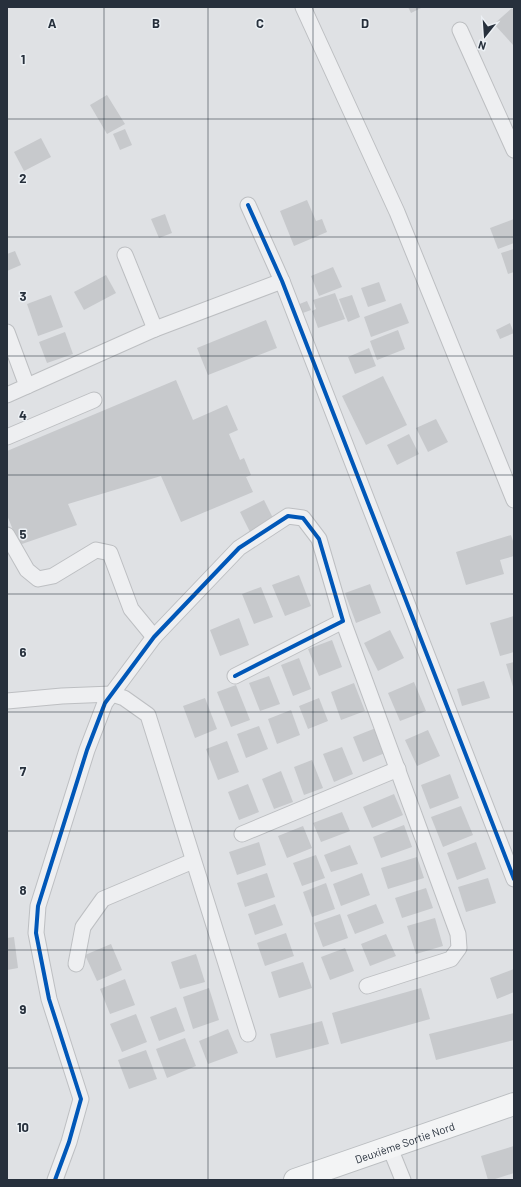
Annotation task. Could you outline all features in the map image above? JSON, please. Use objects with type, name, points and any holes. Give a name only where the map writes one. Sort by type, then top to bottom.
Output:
[{"type":"main road","name":"Deuxième Sortie Nord","points":[[295,1180],[514,1104]]},
{"type":"street","points":[[302,7],[397,212],[514,500]]},
{"type":"street","points":[[460,30],[514,150]]},
{"type":"street","points":[[248,205],[282,281],[514,879]]},
{"type":"street","points":[[125,255],[155,328]]},
{"type":"street","points":[[7,395],[155,328],[282,281]]},
{"type":"street","points":[[7,332],[27,386]]},
{"type":"street","points":[[7,437],[94,400]]},
{"type":"street","points":[[55,1180],[69,1142],[81,1099],[49,999],[36,933],[38,906],[87,750],[105,703],[154,637],[239,548],[288,516],[302,518],[319,539],[343,621],[458,934],[459,948],[451,960],[366,986]]},
{"type":"street","points":[[7,535],[27,570],[38,578],[53,576],[96,550],[110,552],[131,609],[154,637]]},
{"type":"street","points":[[235,676],[343,621]]},
{"type":"street","points":[[7,701],[62,696],[112,694],[124,698],[148,715],[248,1034]]},
{"type":"street","points":[[242,834],[398,769]]},
{"type":"street","points":[[76,964],[83,927],[103,899],[194,861]]},
{"type":"street","points":[[390,1148],[403,1180]]},
{"type":"building","points":[[408,7],[423,7],[411,13]]},
{"type":"building","points":[[512,8],[514,10],[514,46],[494,24]]},
{"type":"building","points":[[107,95],[125,124],[107,134],[90,105]]},
{"type":"building","points":[[125,129],[132,145],[120,150],[113,134]]},
{"type":"building","points":[[41,138],[51,157],[24,171],[14,152]]},
{"type":"building","points":[[307,200],[316,221],[322,219],[327,232],[294,246],[280,211]]},
{"type":"building","points":[[165,214],[172,233],[159,238],[151,219]]},
{"type":"building","points":[[514,219],[514,243],[498,249],[490,228]]},
{"type":"building","points":[[514,249],[514,272],[508,274],[501,253]]},
{"type":"building","points":[[15,251],[21,265],[7,271],[7,254]]},
{"type":"building","points":[[333,267],[342,287],[319,296],[311,276]]},
{"type":"building","points":[[106,275],[116,293],[84,310],[74,292]]},
{"type":"building","points":[[379,282],[386,301],[368,307],[361,288]]},
{"type":"building","points":[[335,293],[345,319],[318,328],[312,311],[316,309],[313,300]]},
{"type":"building","points":[[51,295],[63,327],[38,336],[27,304]]},
{"type":"building","points":[[352,295],[360,317],[348,322],[339,299]]},
{"type":"building","points":[[307,301],[311,310],[300,314],[297,305]]},
{"type":"building","points":[[401,303],[409,323],[371,337],[364,317]]},
{"type":"building","points":[[266,320],[277,348],[208,375],[197,348]]},
{"type":"building","points":[[510,323],[514,333],[500,339],[496,330]]},
{"type":"building","points":[[398,330],[405,349],[377,360],[370,341]]},
{"type":"building","points":[[65,332],[73,354],[47,363],[39,342]]},
{"type":"building","points":[[369,348],[376,366],[355,374],[348,357]]},
{"type":"building","points":[[383,376],[407,425],[366,445],[342,396]]},
{"type":"building","points":[[176,380],[193,420],[227,405],[238,430],[229,434],[240,460],[244,458],[251,475],[246,477],[253,492],[181,522],[161,476],[68,504],[77,525],[19,545],[7,515],[7,451]]},
{"type":"building","points":[[436,419],[448,442],[428,452],[416,428]]},
{"type":"building","points":[[409,434],[419,454],[397,465],[387,445]]},
{"type":"building","points":[[264,500],[274,520],[250,532],[240,512]]},
{"type":"building","points":[[511,535],[514,544],[514,556],[500,560],[504,574],[466,585],[456,552]]},
{"type":"building","points":[[299,575],[311,606],[285,616],[272,585]]},
{"type":"building","points":[[370,584],[381,613],[356,623],[345,593]]},
{"type":"building","points":[[261,587],[273,617],[254,624],[242,594]]},
{"type":"building","points":[[514,616],[514,652],[500,656],[490,623]]},
{"type":"building","points":[[239,618],[249,645],[220,656],[210,630]]},
{"type":"building","points":[[390,630],[404,658],[378,671],[364,643]]},
{"type":"building","points":[[332,640],[342,667],[319,676],[308,649]]},
{"type":"building","points":[[299,658],[311,689],[293,696],[281,665]]},
{"type":"building","points":[[514,662],[514,690],[506,664]]},
{"type":"building","points":[[269,676],[280,704],[260,711],[249,683]]},
{"type":"building","points":[[484,681],[490,698],[462,706],[457,689]]},
{"type":"building","points":[[414,682],[426,711],[400,721],[388,693]]},
{"type":"building","points":[[354,683],[365,711],[341,720],[331,692]]},
{"type":"building","points":[[236,685],[250,720],[231,727],[217,692]]},
{"type":"building","points":[[205,698],[217,729],[195,738],[183,706]]},
{"type":"building","points":[[319,698],[328,721],[308,729],[299,706]]},
{"type":"building","points":[[291,710],[300,735],[277,744],[268,719]]},
{"type":"building","points":[[259,726],[268,749],[246,758],[237,734]]},
{"type":"building","points":[[376,728],[385,753],[363,762],[353,737]]},
{"type":"building","points":[[428,730],[440,756],[417,766],[405,740]]},
{"type":"building","points":[[227,741],[239,772],[218,780],[206,749]]},
{"type":"building","points":[[342,747],[353,774],[334,782],[323,754]]},
{"type":"building","points":[[312,760],[323,788],[304,795],[294,767]]},
{"type":"building","points":[[281,771],[293,802],[274,809],[262,779]]},
{"type":"building","points":[[450,774],[459,798],[430,809],[421,785]]},
{"type":"building","points":[[248,784],[259,812],[239,820],[228,792]]},
{"type":"building","points":[[394,794],[403,815],[372,828],[363,807]]},
{"type":"building","points":[[461,806],[473,835],[443,847],[431,817]]},
{"type":"building","points":[[342,812],[350,831],[321,842],[313,823]]},
{"type":"building","points":[[404,825],[412,847],[381,858],[373,837]]},
{"type":"building","points":[[303,826],[312,848],[287,858],[278,836]]},
{"type":"building","points":[[259,842],[266,865],[237,875],[229,852]]},
{"type":"building","points":[[476,842],[486,869],[457,880],[447,853]]},
{"type":"building","points":[[350,845],[358,864],[331,872],[324,855]]},
{"type":"building","points":[[316,855],[325,878],[302,886],[293,863]]},
{"type":"building","points":[[417,857],[424,878],[388,889],[381,868]]},
{"type":"building","points":[[267,873],[275,897],[245,907],[237,883]]},
{"type":"building","points":[[362,873],[370,895],[341,906],[333,884]]},
{"type":"building","points":[[488,878],[496,903],[466,912],[458,887]]},
{"type":"building","points":[[326,883],[335,909],[312,917],[303,892]]},
{"type":"building","points":[[426,888],[433,908],[402,918],[395,898]]},
{"type":"building","points":[[275,904],[283,925],[255,935],[248,914]]},
{"type":"building","points":[[376,904],[384,923],[355,934],[347,915]]},
{"type":"building","points":[[340,914],[348,938],[323,947],[314,923]]},
{"type":"building","points":[[435,918],[443,946],[416,954],[407,926]]},
{"type":"building","points":[[286,933],[294,956],[265,966],[257,943]]},
{"type":"building","points":[[386,934],[396,956],[370,966],[361,944]]},
{"type":"building","points":[[14,937],[18,968],[7,970],[7,938]]},
{"type":"building","points":[[111,944],[122,970],[97,981],[85,955]]},
{"type":"building","points":[[345,948],[354,971],[330,980],[321,957]]},
{"type":"building","points":[[196,954],[205,982],[180,989],[171,962]]},
{"type":"building","points":[[303,962],[312,988],[279,998],[271,972]]},
{"type":"building","points":[[514,969],[514,992],[497,999],[490,978]]},
{"type":"building","points":[[125,979],[135,1005],[110,1014],[100,989]]},
{"type":"building","points":[[209,988],[219,1020],[193,1029],[183,997]]},
{"type":"building","points":[[421,988],[430,1019],[341,1044],[332,1013]]},
{"type":"building","points":[[176,1007],[185,1031],[159,1041],[150,1017]]},
{"type":"building","points":[[514,1013],[514,1040],[436,1060],[429,1034]]},
{"type":"building","points":[[136,1014],[147,1042],[122,1052],[110,1024]]},
{"type":"building","points":[[322,1021],[329,1044],[276,1058],[270,1034]]},
{"type":"building","points":[[228,1029],[238,1053],[208,1064],[199,1041]]},
{"type":"building","points":[[185,1038],[196,1066],[167,1078],[156,1049]]},
{"type":"building","points":[[146,1050],[157,1079],[129,1089],[118,1060]]},
{"type":"building","points":[[514,1146],[514,1173],[488,1180],[481,1156]]},
{"type":"cycle path","points":[[248,205],[282,281],[514,879]]},
{"type":"cycle path","points":[[55,1180],[69,1142],[81,1099],[49,999],[36,933],[38,906],[87,750],[105,703],[154,637],[239,548],[288,516],[303,518],[319,539],[343,621],[235,676]]}]
